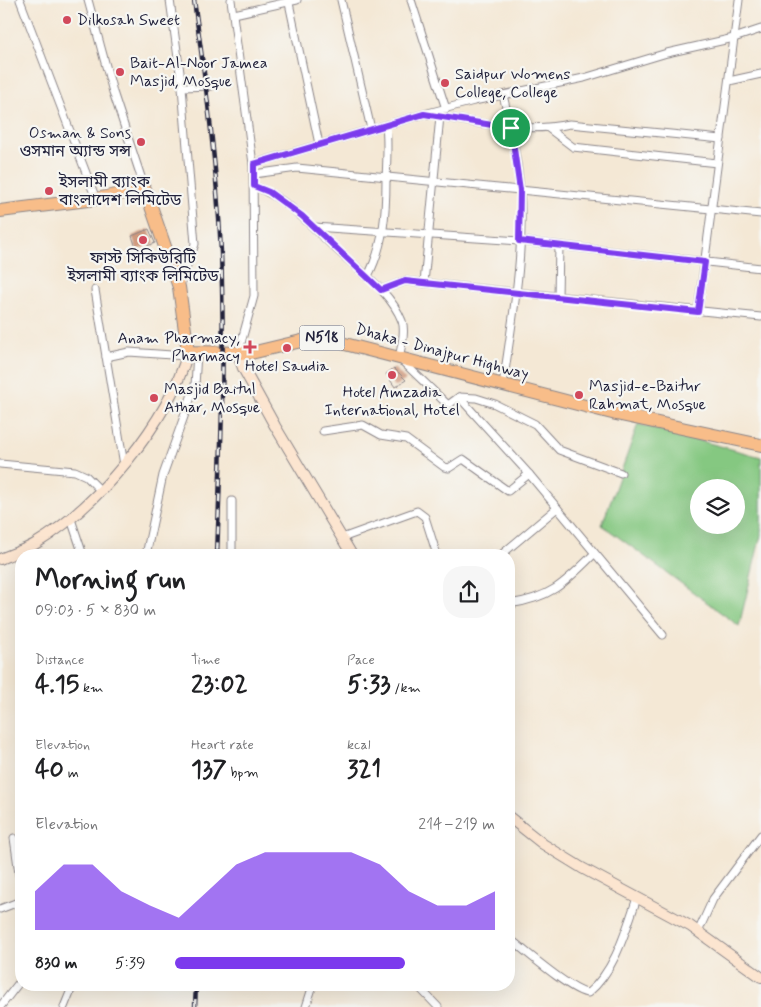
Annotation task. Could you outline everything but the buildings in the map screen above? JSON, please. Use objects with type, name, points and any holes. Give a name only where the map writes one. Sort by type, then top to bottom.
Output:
[{"type":"highway","points":[[0,211],[96,199],[144,189],[179,287],[190,353]]},
{"type":"highway","name":"Dhaka - Dinajpur Highway","points":[[190,353],[251,354],[318,337],[616,414],[761,445]]},
{"type":"street","points":[[20,0],[96,199]]},
{"type":"street","points":[[88,0],[116,101],[144,189]]},
{"type":"street","points":[[170,0],[182,88],[195,244],[179,287]]},
{"type":"street","points":[[231,0],[254,164],[254,296],[238,354],[243,368],[275,426],[348,549]]},
{"type":"street","points":[[234,14],[298,0]]},
{"type":"street","points":[[341,0],[371,129]]},
{"type":"street","points":[[411,0],[446,109]]},
{"type":"street","points":[[698,312],[739,0]]},
{"type":"street","points":[[289,2],[319,144]]},
{"type":"street","points":[[254,164],[424,114],[584,78],[667,52],[734,38],[761,29]]},
{"type":"street","points":[[728,81],[761,74]]},
{"type":"street","points":[[182,88],[212,86]]},
{"type":"street","points":[[503,95],[511,128],[520,190],[516,292],[503,385]]},
{"type":"street","points":[[424,114],[511,128],[548,128],[570,124],[721,139]]},
{"type":"street","points":[[424,283],[440,116]]},
{"type":"street","points":[[368,276],[376,262],[383,232],[388,154],[386,125]]},
{"type":"street","points":[[548,128],[573,147],[717,163]]},
{"type":"street","points":[[254,174],[297,168],[761,214]]},
{"type":"street","points":[[254,186],[269,192],[314,226],[381,290],[401,320],[404,328],[399,358],[448,405],[459,396],[476,398],[495,404],[535,424],[559,450],[621,473]]},
{"type":"street","points":[[314,226],[519,241],[761,268]]},
{"type":"street","points":[[558,297],[559,246]]},
{"type":"street","points":[[381,290],[405,281],[761,317]]},
{"type":"street","points":[[95,290],[124,464]]},
{"type":"street","points":[[106,357],[129,352],[190,353]]},
{"type":"street","points":[[23,549],[34,544],[71,519],[124,464],[144,438],[170,394],[190,353]]},
{"type":"street","points":[[147,549],[162,475],[195,386],[190,353]]},
{"type":"street","points":[[459,396],[528,474],[663,635]]},
{"type":"street","points":[[323,431],[363,425],[381,435],[406,439],[444,468],[449,468],[463,459],[508,491],[528,474]]},
{"type":"street","points":[[0,464],[75,470],[86,476],[100,490]]},
{"type":"street","points":[[232,501],[232,549]]},
{"type":"street","points":[[508,549],[557,508]]},
{"type":"street","points":[[342,538],[417,511],[425,517],[436,549]]},
{"type":"street","points":[[71,519],[81,549]]},
{"type":"street","points":[[0,559],[15,552]]},
{"type":"street","points":[[515,603],[551,593],[594,554]]},
{"type":"street","points":[[515,822],[558,854],[698,932],[761,977]]},
{"type":"street","points":[[698,932],[713,899],[761,835]]},
{"type":"street","points":[[14,838],[15,845]]},
{"type":"street","points":[[515,942],[569,983],[584,993],[588,993],[595,988],[615,956],[638,898]]},
{"type":"street","points":[[0,909],[15,903]]},
{"type":"street","points":[[0,1007],[15,988]]},
{"type":"street","points":[[64,1007],[71,991]]},
{"type":"street","points":[[306,1007],[311,991]]},
{"type":"street","points":[[423,991],[438,1007]]},
{"type":"green space","points":[[638,424],[761,457],[761,535],[739,626],[602,525]]},
{"type":"railway","points":[[194,0],[217,189],[221,252],[223,366],[217,549]]},
{"type":"railway","points":[[195,1007],[196,991]]},
{"type":"place","name":"Dilkosah Sweet","points":[[67,20]]},
{"type":"place","name":"Bait-Al-Noor Jamea Masjid, Mosque","points":[[120,72]]},
{"type":"place","name":"Saidpur Womens College, College","points":[[445,83]]},
{"type":"place","name":"Osman & Sons ওসমান অ্যান্ড সন্স","points":[[141,142]]},
{"type":"place","name":"ইসলামী ব্যাংক বাংলাদেশ লিমিটেড","points":[[49,191]]},
{"type":"place","name":"ফাস্ট সিকিউরিটি ইসলামী ব্যাংক লিমিটেড","points":[[143,240]]},
{"type":"place","name":"Anam Pharmacy, Pharmacy","points":[[250,347]]},
{"type":"place","name":"Hotel Saudia","points":[[287,348]]},
{"type":"place","name":"Hotel Amzadia International, Hotel","points":[[392,375]]},
{"type":"place","name":"Masjid-e-Baitur Rahmat, Mosque","points":[[579,395]]},
{"type":"place","name":"Masjid Baitul Athar, Mosque","points":[[154,398]]},
{"type":"route","points":[[424,114],[511,128],[520,190],[519,241],[705,262],[698,312],[405,281],[381,290],[374,281],[344,256],[302,216],[269,192],[254,186],[254,164],[424,114]]}]
